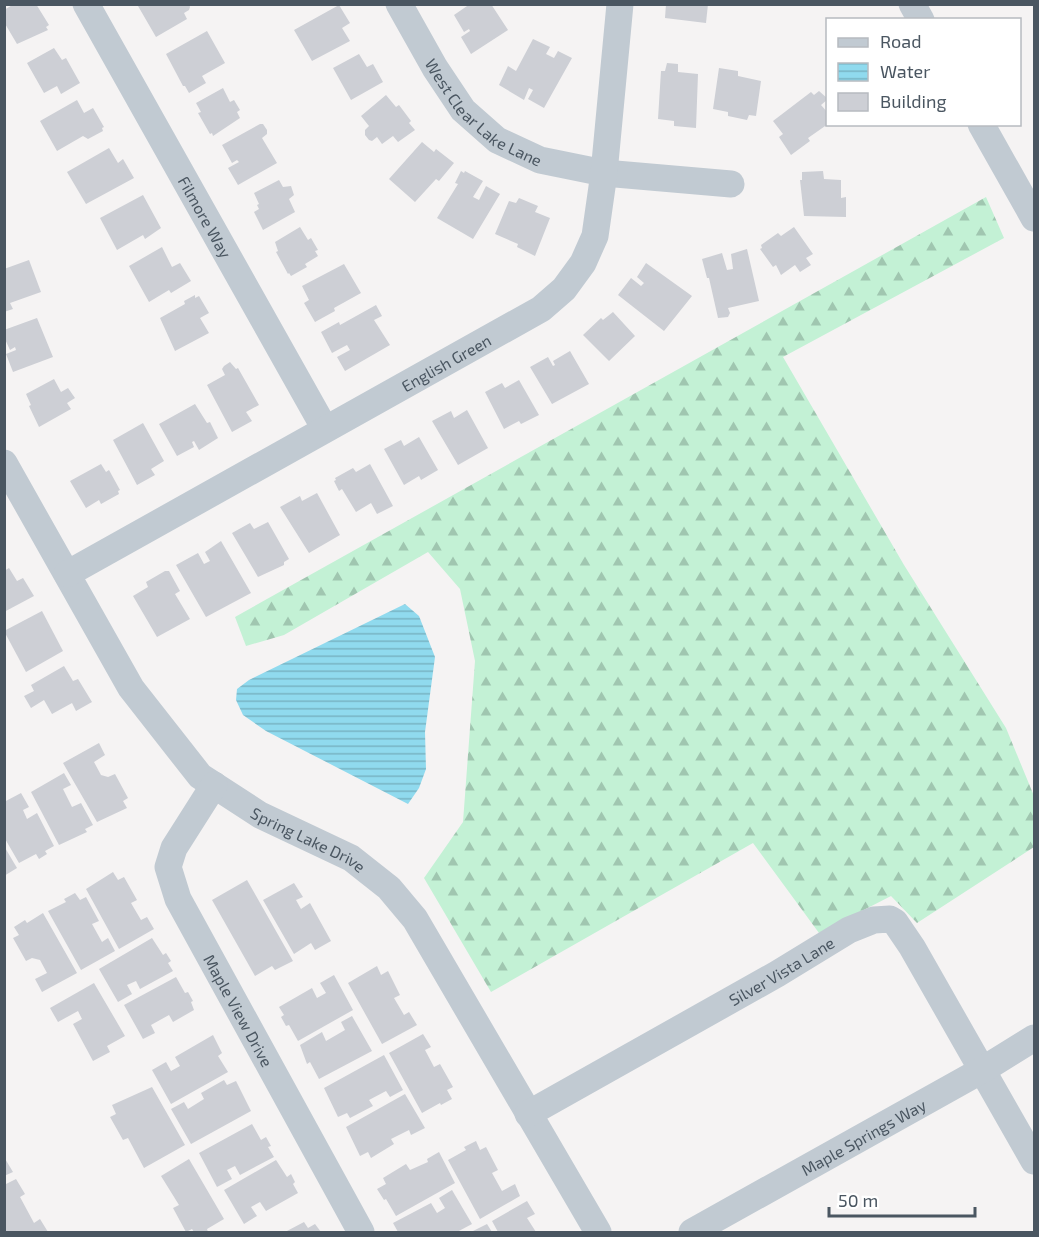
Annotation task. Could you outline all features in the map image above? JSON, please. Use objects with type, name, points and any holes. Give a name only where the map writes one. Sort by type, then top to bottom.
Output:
[{"type":"street","name":"Filmore Way","points":[[86,4],[325,429]]},
{"type":"street","name":"West Clear Lake Lane","points":[[399,4],[435,68],[463,110],[497,140],[540,160],[604,172],[731,184]]},
{"type":"street","name":"English Green","points":[[67,574],[541,309],[564,289],[583,263],[596,236],[620,4]]},
{"type":"street","points":[[982,126],[1035,218]]},
{"type":"street","name":"Spring Lake Drive","points":[[4,463],[131,688],[200,776],[260,815],[351,858],[389,888],[415,919],[598,1233]]},
{"type":"street","name":"Maple View Drive","points":[[214,785],[174,848],[168,867],[178,899],[362,1233]]},
{"type":"street","name":"Silver Vista Lane","points":[[528,1114],[777,974],[849,930],[874,920],[890,919],[895,922],[912,946],[981,1066]]},
{"type":"street","name":"Maple Springs Way","points":[[692,1233],[981,1066],[1035,1038]]},
{"type":"street","points":[[981,1066],[1035,1161]]},
{"type":"green space","points":[[986,197],[1004,238],[783,357],[904,565],[1006,728],[1034,796],[1034,847],[917,923],[891,896],[819,933],[753,843],[491,992],[424,878],[463,822],[475,661],[460,589],[428,552],[284,635],[246,646],[235,617]]},
{"type":"water","points":[[405,604],[419,616],[435,657],[425,732],[426,769],[419,788],[408,804],[266,731],[243,715],[236,700],[237,689],[249,680]]},
{"type":"building","points":[[14,4],[36,4],[49,25],[46,27],[48,30],[17,44],[4,22],[4,10]]},
{"type":"building","points":[[141,4],[189,4],[190,7],[184,13],[187,19],[156,37],[138,6]]},
{"type":"building","points":[[470,4],[491,4],[508,30],[471,54],[461,37],[470,31],[469,29],[464,32],[454,15]]},
{"type":"building","points":[[666,4],[708,4],[706,23],[665,18]]},
{"type":"building","points":[[339,5],[350,23],[342,28],[350,41],[312,61],[294,30]]},
{"type":"building","points":[[207,31],[225,63],[202,76],[206,83],[189,93],[166,54]]},
{"type":"building","points":[[533,39],[550,47],[546,54],[554,58],[558,51],[572,58],[544,108],[528,99],[533,90],[529,88],[524,100],[499,85],[508,66],[516,71]]},
{"type":"building","points":[[54,48],[62,60],[66,58],[80,83],[61,94],[57,86],[44,93],[27,63]]},
{"type":"building","points":[[359,54],[367,67],[373,64],[383,82],[351,100],[333,68]]},
{"type":"building","points":[[667,63],[678,64],[678,72],[698,74],[696,128],[674,126],[674,121],[658,119],[661,71],[665,71]]},
{"type":"building","points":[[719,68],[738,71],[738,76],[761,81],[756,116],[749,115],[747,120],[728,116],[728,112],[713,109]]},
{"type":"building","points":[[223,88],[230,102],[234,100],[240,110],[237,112],[240,118],[213,136],[198,113],[201,112],[196,103]]},
{"type":"building","points":[[819,91],[826,97],[826,101],[821,105],[826,111],[826,125],[808,138],[810,141],[791,155],[779,137],[783,134],[773,121],[811,92],[814,95]]},
{"type":"building","points":[[386,95],[396,107],[399,105],[415,130],[398,142],[393,136],[382,144],[377,137],[372,141],[365,135],[365,130],[369,126],[361,116]]},
{"type":"building","points":[[77,100],[84,113],[93,108],[104,127],[103,131],[88,139],[83,136],[57,151],[40,121]]},
{"type":"building","points":[[263,124],[267,130],[267,134],[262,138],[277,163],[238,185],[228,168],[239,162],[237,160],[232,163],[222,145]]},
{"type":"building","points":[[422,142],[434,152],[436,149],[454,163],[439,181],[436,179],[415,202],[389,179]]},
{"type":"building","points":[[109,148],[118,163],[123,159],[134,178],[86,204],[67,172]]},
{"type":"building","points":[[461,171],[483,181],[473,197],[479,200],[486,186],[500,194],[473,239],[437,218],[458,184],[455,183]]},
{"type":"building","points":[[823,171],[824,179],[841,180],[841,198],[846,197],[846,217],[804,216],[800,180],[802,180],[802,172]]},
{"type":"building","points":[[279,180],[283,187],[291,186],[294,195],[289,199],[295,212],[263,230],[254,212],[259,209],[257,205],[259,204],[254,193]]},
{"type":"building","points":[[143,195],[161,228],[145,239],[143,235],[117,250],[100,218]]},
{"type":"building","points":[[519,198],[538,206],[535,212],[550,218],[535,256],[517,247],[518,244],[495,234],[509,201],[516,203]]},
{"type":"building","points":[[300,227],[308,240],[311,238],[318,250],[315,251],[318,256],[305,264],[307,267],[291,276],[276,252],[278,251],[275,242]]},
{"type":"building","points":[[794,227],[813,254],[806,258],[811,265],[800,272],[795,265],[781,275],[776,265],[773,267],[760,249],[761,245],[778,233],[781,236]]},
{"type":"building","points":[[162,247],[172,267],[180,263],[191,281],[149,302],[129,266]]},
{"type":"building","points":[[747,249],[759,301],[728,308],[730,313],[728,317],[718,318],[702,259],[722,253],[727,270],[733,269],[731,254]]},
{"type":"building","points":[[29,260],[41,292],[10,303],[13,309],[4,312],[4,269]]},
{"type":"building","points":[[646,263],[692,296],[664,331],[618,295],[631,278],[641,286],[644,283],[637,277]]},
{"type":"building","points":[[344,264],[361,293],[315,322],[304,303],[309,300],[302,286]]},
{"type":"building","points":[[195,295],[195,298],[199,296],[209,313],[200,318],[209,333],[175,351],[160,318],[185,304],[184,301]]},
{"type":"building","points":[[376,305],[382,316],[374,320],[390,345],[345,371],[337,357],[350,350],[347,345],[332,353],[321,332],[339,322],[340,325]]},
{"type":"building","points":[[613,312],[635,336],[609,361],[583,335],[601,318],[603,320]]},
{"type":"building","points":[[37,318],[53,357],[13,372],[6,354],[16,350],[15,347],[10,350],[4,337],[4,330]]},
{"type":"building","points":[[570,351],[589,384],[552,404],[530,367],[548,357],[553,366],[555,365],[553,361]]},
{"type":"building","points":[[230,362],[236,369],[238,368],[259,405],[246,412],[252,421],[232,432],[207,385],[225,375],[222,369]]},
{"type":"building","points":[[54,379],[61,392],[68,388],[75,398],[67,403],[71,409],[39,427],[26,394]]},
{"type":"building","points":[[519,380],[539,415],[521,424],[519,421],[504,429],[485,392],[502,383],[505,388]]},
{"type":"building","points":[[195,404],[207,423],[210,422],[218,438],[199,450],[194,441],[192,442],[194,447],[177,456],[159,424]]},
{"type":"building","points":[[467,410],[488,448],[458,465],[432,421],[451,411],[454,418]]},
{"type":"building","points":[[143,423],[164,461],[151,469],[155,475],[137,485],[113,440]]},
{"type":"building","points":[[419,437],[438,470],[421,480],[419,476],[404,485],[384,449],[401,440],[404,446]]},
{"type":"building","points":[[101,464],[106,472],[109,470],[120,490],[119,494],[101,504],[99,500],[86,508],[70,481]]},
{"type":"building","points":[[370,464],[393,506],[377,514],[371,503],[356,512],[342,489],[339,491],[334,481],[335,478],[353,468],[356,472]]},
{"type":"building","points":[[317,493],[340,535],[309,553],[280,507],[300,496],[302,501]]},
{"type":"building","points":[[268,522],[289,559],[284,562],[284,565],[258,577],[232,533],[250,523],[254,529]]},
{"type":"building","points":[[221,541],[251,593],[206,617],[176,565],[198,553],[204,564],[210,561],[205,552]]},
{"type":"building","points":[[9,568],[17,581],[23,578],[34,596],[4,612],[4,571]]},
{"type":"building","points":[[169,571],[180,591],[175,594],[190,619],[157,637],[133,596],[148,587],[146,582]]},
{"type":"building","points":[[42,611],[63,651],[26,672],[4,631]]},
{"type":"building","points":[[64,666],[73,681],[78,679],[92,702],[76,711],[72,703],[52,714],[44,700],[31,708],[24,696],[34,691],[31,685]]},
{"type":"building","points":[[99,743],[105,755],[94,762],[101,775],[108,777],[115,774],[128,798],[123,801],[127,808],[97,822],[63,763]]},
{"type":"building","points":[[64,773],[71,785],[63,789],[72,807],[81,803],[93,825],[85,829],[87,832],[59,845],[31,792]]},
{"type":"building","points":[[21,793],[29,807],[23,810],[27,819],[37,813],[54,846],[45,851],[47,854],[39,859],[36,854],[19,863],[4,837],[4,802]]},
{"type":"building","points":[[4,846],[17,868],[4,876]]},
{"type":"building","points":[[113,872],[118,880],[124,877],[137,900],[131,903],[141,920],[147,917],[154,929],[119,949],[86,889]]},
{"type":"building","points":[[247,880],[293,961],[275,970],[272,966],[255,976],[212,900]]},
{"type":"building","points":[[294,883],[303,897],[296,900],[301,909],[310,903],[331,941],[315,950],[311,943],[294,954],[263,900]]},
{"type":"building","points":[[75,893],[80,900],[86,897],[99,921],[92,924],[102,942],[108,938],[115,951],[81,970],[48,911],[66,902],[64,899]]},
{"type":"building","points":[[43,913],[77,973],[42,992],[35,979],[47,973],[40,960],[32,958],[26,961],[13,938],[19,935],[14,927],[25,920],[27,923]]},
{"type":"building","points":[[152,938],[163,955],[166,953],[173,971],[140,989],[136,981],[127,985],[132,994],[118,1002],[99,969]]},
{"type":"building","points":[[377,966],[381,975],[388,971],[400,995],[394,998],[404,1015],[409,1012],[417,1025],[382,1044],[348,983]]},
{"type":"building","points":[[334,975],[353,1010],[298,1041],[289,1025],[286,1026],[281,1017],[284,1015],[279,1007],[312,988],[317,998],[326,993],[320,983]]},
{"type":"building","points":[[176,977],[185,993],[188,992],[193,1001],[191,1002],[194,1010],[173,1022],[169,1015],[151,1025],[155,1033],[143,1039],[124,1005]]},
{"type":"building","points":[[94,983],[125,1036],[107,1046],[110,1052],[93,1061],[73,1024],[82,1019],[78,1011],[58,1022],[50,1008]]},
{"type":"building","points":[[352,1016],[372,1051],[319,1079],[310,1062],[307,1064],[300,1045],[322,1032],[326,1041],[345,1030],[341,1022]]},
{"type":"building","points":[[423,1034],[431,1047],[425,1050],[434,1067],[440,1064],[453,1087],[447,1090],[452,1099],[422,1113],[389,1053]]},
{"type":"building","points":[[213,1035],[222,1053],[218,1056],[228,1072],[171,1104],[152,1070],[166,1062],[171,1071],[180,1066],[175,1057]]},
{"type":"building","points":[[384,1055],[403,1090],[390,1097],[386,1091],[369,1100],[373,1106],[350,1118],[347,1113],[338,1117],[324,1088]]},
{"type":"building","points":[[224,1080],[227,1085],[236,1081],[251,1111],[191,1144],[171,1109],[184,1102],[188,1109],[204,1099],[201,1093]]},
{"type":"building","points":[[152,1087],[185,1145],[144,1168],[128,1138],[123,1140],[110,1117],[116,1114],[112,1105]]},
{"type":"building","points":[[405,1094],[425,1128],[411,1135],[409,1130],[391,1139],[394,1144],[371,1158],[368,1152],[360,1156],[346,1127]]},
{"type":"building","points":[[252,1124],[261,1140],[266,1137],[271,1146],[268,1147],[274,1157],[240,1175],[235,1166],[227,1170],[232,1179],[217,1187],[199,1153]]},
{"type":"building","points":[[476,1141],[480,1150],[486,1147],[498,1170],[492,1173],[502,1191],[515,1184],[520,1196],[480,1219],[448,1160],[466,1150],[464,1147]]},
{"type":"building","points":[[439,1152],[455,1183],[396,1216],[377,1189],[386,1184],[383,1178],[406,1164],[410,1170],[428,1162],[427,1159]]},
{"type":"building","points":[[4,1157],[13,1172],[4,1176]]},
{"type":"building","points":[[189,1159],[224,1219],[207,1229],[208,1232],[194,1232],[192,1229],[186,1232],[173,1208],[179,1205],[161,1176]]},
{"type":"building","points":[[276,1160],[287,1177],[291,1174],[298,1193],[266,1211],[260,1202],[251,1207],[257,1216],[244,1224],[224,1190]]},
{"type":"building","points":[[16,1179],[25,1194],[20,1197],[34,1223],[40,1219],[48,1232],[4,1232],[4,1185]]},
{"type":"building","points":[[452,1190],[472,1224],[457,1232],[398,1232],[393,1223],[431,1203],[437,1213],[445,1208],[439,1198]]},
{"type":"building","points":[[527,1201],[535,1214],[527,1218],[536,1232],[498,1232],[492,1221]]},
{"type":"building","points":[[304,1222],[308,1228],[315,1224],[321,1232],[285,1232]]},
{"type":"building","points":[[487,1224],[492,1232],[471,1232]]}]
